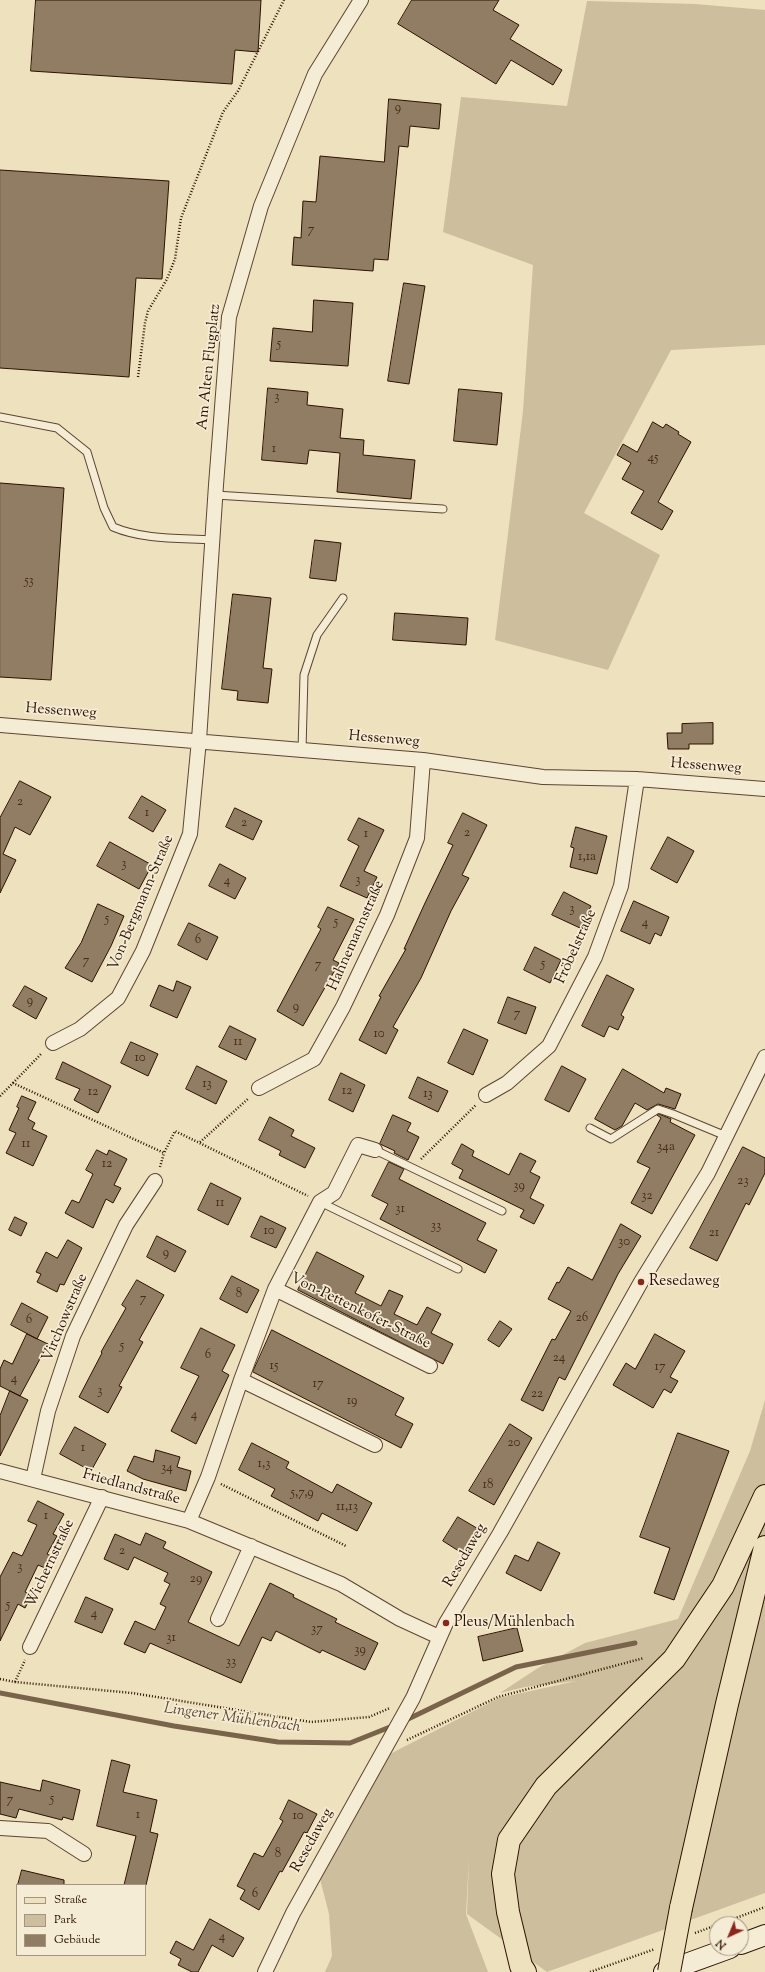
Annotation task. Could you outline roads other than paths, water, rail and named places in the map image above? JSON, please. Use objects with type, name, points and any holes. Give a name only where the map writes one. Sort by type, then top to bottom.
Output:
[{"type":"main road","points":[[522,1970],[508,1912],[503,1874],[509,1840],[546,1786],[674,1659],[723,1586],[765,1496]]},
{"type":"main road","points":[[669,1972],[681,1908],[727,1704],[765,1547]]},
{"type":"street","name":"Am Alten Flugplatz","points":[[199,740],[215,495],[229,317],[260,206],[315,74],[361,0]]},
{"type":"street","name":"Hessenweg","points":[[0,725],[199,740],[423,760],[543,777],[637,779],[765,789]]},
{"type":"street","name":"Von-Bergmann-Straße","points":[[52,1043],[80,1030],[118,998],[143,951],[190,834],[199,740]]},
{"type":"street","name":"Hahnemannstraße","points":[[260,1088],[314,1059],[343,1008],[387,915],[417,838],[423,760]]},
{"type":"street","name":"Fröbelstraße","points":[[486,1095],[508,1082],[549,1046],[595,956],[621,886],[637,779]]},
{"type":"street","name":"Resedaweg","points":[[265,1972],[296,1907],[412,1700],[440,1637],[641,1282],[708,1173],[765,1057]]},
{"type":"street","name":"Von-Pettenkofer-Straße","points":[[189,1522],[208,1477],[241,1380],[275,1289],[320,1202],[334,1194],[358,1145],[375,1150]]},
{"type":"street","name":"Virchowstraße","points":[[33,1479],[48,1412],[73,1336],[126,1225],[155,1181]]},
{"type":"street","name":"Von-Pettenkofer-Straße","points":[[275,1289],[430,1366]]},
{"type":"street","points":[[241,1380],[375,1445]]},
{"type":"street","name":"Friedlandstraße","points":[[0,1471],[102,1497],[189,1522],[341,1584],[400,1619],[440,1637]]},
{"type":"street","name":"Wichernstraße","points":[[30,1647],[102,1497]]},
{"type":"street","points":[[218,1619],[251,1546]]},
{"type":"street","points":[[0,1828],[48,1831],[84,1854]]},
{"type":"street","points":[[749,1941],[765,1935]]},
{"type":"street","points":[[664,1972],[709,1956]]},
{"type":"lane","points":[[0,417],[57,428],[86,452],[104,508],[113,527],[127,533],[150,537],[212,540]]},
{"type":"lane","points":[[215,495],[443,509]]},
{"type":"lane","points":[[302,750],[304,675],[317,635],[343,598]]},
{"type":"lane","points":[[590,1128],[611,1139],[658,1109],[726,1136]]},
{"type":"lane","name":"Von-Pettenkofer-Straße","points":[[375,1150],[502,1211]]},
{"type":"lane","points":[[320,1202],[458,1269]]},
{"type":"waterway","name":"Lingener Mühlenbach","points":[[404,1721],[516,1667],[635,1643]]},
{"type":"waterway","name":"Lingener Mühlenbach","points":[[0,1693],[174,1726],[278,1742],[350,1743],[395,1725]]},
{"type":"place","name":"Resedaweg","points":[[641,1282]]},
{"type":"place","name":"Pleus/Mühlenbach","points":[[446,1623]]}]
